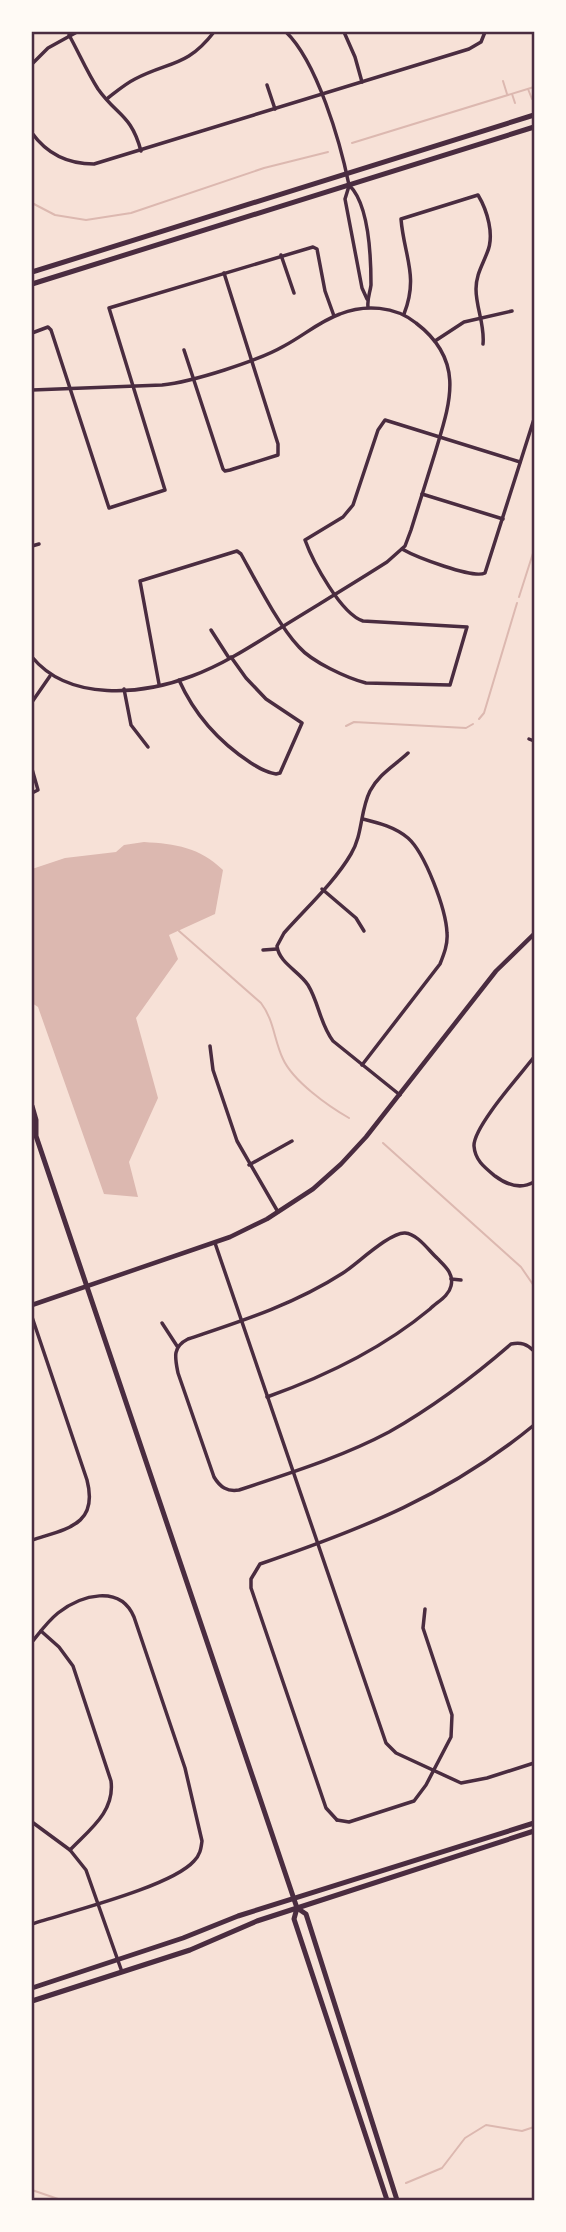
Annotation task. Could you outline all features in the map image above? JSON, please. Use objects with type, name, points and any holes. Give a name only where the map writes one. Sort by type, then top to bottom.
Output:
[{"type":"main road","points":[[32,272],[534,115]]},
{"type":"main road","points":[[32,284],[534,127]]},
{"type":"main road","points":[[32,1106],[36,1120],[34,1134],[297,1908],[295,1919],[387,2200]]},
{"type":"main road","points":[[32,1988],[239,1916],[534,1823]]},
{"type":"main road","points":[[32,2001],[190,1950],[246,1925],[534,1832]]},
{"type":"main road","points":[[490,1837],[492,1845]]},
{"type":"main road","points":[[297,1908],[306,1914],[397,2200]]},
{"type":"street","points":[[32,64],[42,52],[77,32]]},
{"type":"street","points":[[108,99],[138,77],[183,60],[198,50],[214,32]]},
{"type":"street","points":[[286,32],[307,59],[347,173],[349,185],[345,199],[368,308]]},
{"type":"street","points":[[344,32],[363,82]]},
{"type":"street","points":[[32,133],[51,152],[72,162],[94,164],[469,49],[483,38],[485,32]]},
{"type":"street","points":[[69,35],[98,88],[128,119],[141,151]]},
{"type":"street","points":[[483,38],[491,42]]},
{"type":"street","points":[[267,86],[275,109]]},
{"type":"street","points":[[349,185],[359,196],[369,244],[371,288],[367,299]]},
{"type":"street","points":[[404,315],[411,297],[412,283],[401,219],[475,194],[480,197],[490,235],[489,249],[478,272],[476,286],[484,332],[483,344]]},
{"type":"street","points":[[32,333],[49,327],[109,508],[166,490],[109,309],[313,247],[317,249],[327,297],[334,316]]},
{"type":"street","points":[[281,255],[294,293]]},
{"type":"street","points":[[184,351],[224,470],[278,455],[223,273]]},
{"type":"street","points":[[32,390],[173,384],[251,360],[283,347],[334,316],[368,308],[404,315],[425,329],[435,341],[448,366],[451,388],[447,415],[402,549],[387,562],[230,658],[212,668],[178,680],[124,689],[85,688],[50,676],[32,657]]},
{"type":"street","points":[[435,341],[459,324],[512,311]]},
{"type":"street","points":[[402,549],[412,555],[482,575],[486,571],[534,419]]},
{"type":"street","points":[[159,684],[140,581],[239,552],[284,626],[307,655],[366,683],[451,684],[467,632],[466,626],[363,621],[346,611],[305,540],[343,517],[353,505],[380,424],[388,420],[520,461]]},
{"type":"street","points":[[422,494],[503,519]]},
{"type":"street","points":[[32,546],[39,544]]},
{"type":"street","points":[[178,680],[192,707],[221,740],[259,768],[276,775],[280,773],[302,723],[266,699],[230,658],[211,630]]},
{"type":"street","points":[[32,702],[50,676]]},
{"type":"street","points":[[124,689],[131,725],[148,747]]},
{"type":"street","points":[[529,738],[534,741]]},
{"type":"street","points":[[400,1095],[333,1041],[325,1030],[307,984],[279,955],[277,949],[281,938],[352,853],[360,835],[366,802],[375,783],[408,753]]},
{"type":"street","points":[[32,769],[38,790],[32,793]]},
{"type":"street","points":[[362,819],[396,830],[417,849],[426,863],[445,918],[447,933],[445,952],[440,964],[362,1065]]},
{"type":"street","points":[[323,889],[356,918],[364,931]]},
{"type":"street","points":[[32,1305],[249,1228],[313,1189],[341,1164],[400,1095],[496,971],[534,934]]},
{"type":"street","points":[[262,950],[277,949]]},
{"type":"street","points":[[210,1046],[210,1059],[237,1141],[278,1212]]},
{"type":"street","points":[[534,1057],[481,1126],[475,1137],[474,1147],[480,1163],[505,1182],[524,1186],[534,1182]]},
{"type":"street","points":[[250,1165],[292,1141]]},
{"type":"street","points":[[405,1224],[405,1233]]},
{"type":"street","points":[[267,1397],[330,1372],[392,1337],[446,1294],[451,1287],[451,1279],[444,1265],[420,1241],[405,1233],[388,1239],[325,1284],[280,1307],[188,1339],[177,1346],[174,1356],[178,1373],[214,1477],[225,1489],[239,1490],[293,1472],[350,1450],[400,1426],[459,1387],[511,1344],[528,1345],[534,1351]]},
{"type":"street","points":[[215,1242],[383,1737],[393,1750],[454,1781],[471,1782],[534,1763]]},
{"type":"street","points":[[451,1279],[461,1280]]},
{"type":"street","points":[[32,1317],[87,1480],[91,1502],[87,1513],[75,1525],[32,1541]]},
{"type":"street","points":[[162,1323],[177,1346]]},
{"type":"street","points":[[520,1335],[520,1343]]},
{"type":"street","points":[[425,1609],[423,1628],[452,1715],[451,1737],[420,1795],[414,1801],[348,1822],[337,1820],[326,1808],[251,1588],[253,1572],[260,1564],[380,1520],[437,1491],[482,1464],[534,1425]]},
{"type":"street","points":[[221,1496],[225,1489]]},
{"type":"street","points":[[246,1570],[253,1572]]},
{"type":"street","points":[[32,1642],[56,1614],[69,1606],[100,1596],[117,1597],[125,1603],[134,1617],[181,1755],[202,1841],[199,1855],[188,1867],[165,1879],[32,1924]]},
{"type":"street","points":[[41,1631],[59,1647],[73,1666],[111,1781],[112,1797],[106,1811],[70,1850]]},
{"type":"street","points":[[332,1828],[337,1820]]},
{"type":"street","points":[[32,1822],[70,1850],[86,1870],[122,1972]]},
{"type":"shaded area","points":[[144,842],[186,848],[205,856],[223,870],[215,914],[169,935],[178,959],[136,1018],[158,1098],[129,1162],[138,1197],[104,1194],[38,1007],[32,1003],[32,869],[65,858],[116,852],[124,845]]},
{"type":"waterway","points":[[503,81],[507,94]]},
{"type":"waterway","points":[[352,143],[534,87]]},
{"type":"waterway","points":[[528,89],[532,99]]},
{"type":"waterway","points":[[512,94],[515,103]]},
{"type":"waterway","points":[[32,203],[55,215],[86,220],[131,213],[264,168],[328,152]]},
{"type":"waterway","points":[[519,597],[534,550]]},
{"type":"waterway","points":[[479,719],[484,713],[517,603]]},
{"type":"waterway","points":[[346,726],[354,722],[466,728],[473,724]]},
{"type":"waterway","points":[[179,931],[261,1003],[269,1016],[280,1052],[288,1067],[312,1092],[349,1118]]},
{"type":"waterway","points":[[383,1143],[521,1267],[534,1286]]},
{"type":"waterway","points":[[406,2183],[442,2168],[465,2138],[486,2125],[522,2131],[534,2127]]},
{"type":"waterway","points":[[32,2190],[61,2200]]}]
